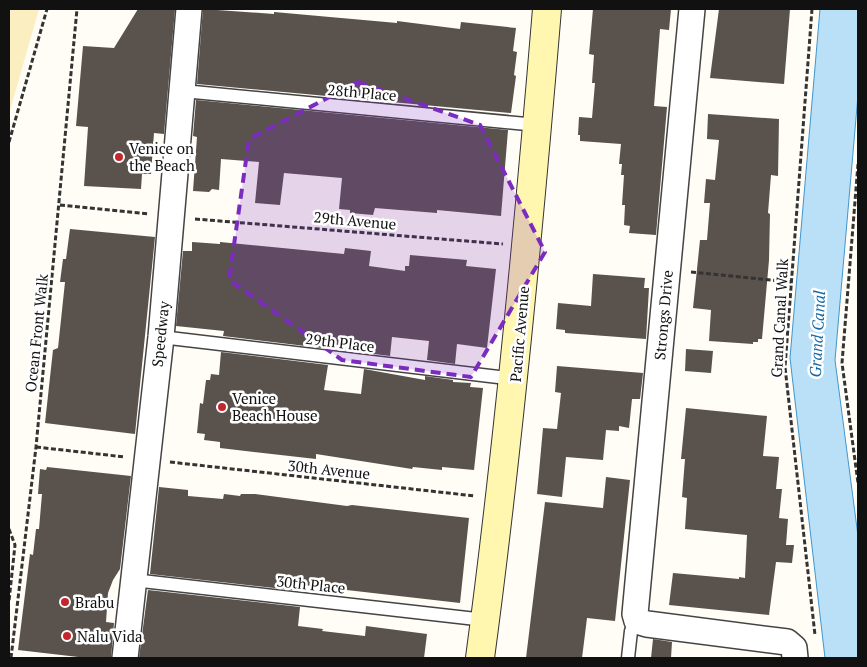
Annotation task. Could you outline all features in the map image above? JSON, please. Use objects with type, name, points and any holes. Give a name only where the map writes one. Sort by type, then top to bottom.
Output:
[{"type":"main road","name":"Pacific Avenue","points":[[480,658],[502,499],[515,379],[547,9]]},
{"type":"street","name":"Speedway","points":[[125,658],[161,337],[189,9]]},
{"type":"street","name":"Strongs Drive","points":[[637,621],[636,614],[692,9]]},
{"type":"street","points":[[637,621],[787,642],[794,648],[795,658]]},
{"type":"lane","name":"28th Place","points":[[183,91],[537,125]]},
{"type":"lane","name":"29th Place","points":[[161,337],[515,379]]},
{"type":"lane","name":"30th Place","points":[[133,580],[485,620]]},
{"type":"lane","name":"Strongs Drive","points":[[628,658],[631,631],[637,621]]},
{"type":"path","points":[[9,142],[47,9]]},
{"type":"path","name":"Ocean Front Walk","points":[[11,658],[36,447],[77,9]]},
{"type":"path","name":"Grand Canal Walk","points":[[812,9],[785,367],[815,639]]},
{"type":"path","points":[[858,164],[842,363],[858,483]]},
{"type":"path","points":[[60,205],[157,215]]},
{"type":"path","name":"29th Avenue","points":[[192,218],[526,246]]},
{"type":"path","points":[[668,270],[791,282]]},
{"type":"path","points":[[36,447],[135,459]]},
{"type":"path","name":"30th Avenue","points":[[164,462],[502,499]]},
{"type":"path","points":[[9,529],[15,545],[9,601]]},
{"type":"highlighted area","points":[[358,82],[480,125],[545,252],[471,377],[342,360],[229,280],[249,139]]},
{"type":"sand","points":[[9,9],[39,9],[9,114]]},
{"type":"water","name":"Grand Canal","points":[[820,9],[858,9],[858,95],[835,360],[858,536],[858,658],[825,658],[790,358]]},
{"type":"building","points":[[138,9],[175,9],[164,134],[154,133],[151,174],[142,174],[141,189],[84,186],[88,127],[76,126],[83,46],[114,48]]},
{"type":"building","points":[[203,9],[274,14],[274,12],[397,23],[397,21],[460,29],[461,22],[516,28],[513,51],[517,52],[514,75],[516,76],[511,113],[197,84]]},
{"type":"building","points":[[593,9],[671,9],[669,30],[660,29],[654,106],[667,107],[656,235],[629,233],[630,226],[624,225],[625,205],[622,205],[624,175],[621,175],[622,164],[619,164],[621,144],[580,141],[580,135],[578,135],[579,117],[592,118],[595,83],[592,83],[594,55],[589,54]]},
{"type":"building","points":[[719,9],[790,9],[784,84],[710,78]]},
{"type":"building","points":[[196,100],[508,130],[501,216],[437,210],[437,213],[375,208],[373,215],[350,213],[350,210],[339,209],[342,178],[284,173],[280,205],[255,203],[259,162],[221,159],[219,190],[212,189],[209,192],[193,191],[197,137],[193,136]]},
{"type":"building","points":[[708,114],[779,119],[778,176],[771,175],[768,213],[770,214],[769,260],[762,339],[758,339],[758,342],[753,342],[753,344],[709,341],[711,310],[693,308],[700,240],[707,240],[710,203],[704,203],[706,179],[715,180],[719,140],[707,139]]},
{"type":"building","points":[[70,229],[155,237],[135,434],[45,423],[53,350],[58,348],[65,282],[60,282],[63,259],[66,259]]},
{"type":"building","points":[[192,242],[220,244],[220,242],[344,254],[345,248],[371,251],[369,266],[405,271],[405,266],[409,266],[410,255],[467,260],[466,266],[496,269],[487,348],[457,344],[455,364],[427,360],[429,341],[392,337],[390,356],[366,353],[366,348],[331,344],[330,349],[223,336],[224,331],[176,326],[183,251],[192,251]]},
{"type":"building","points":[[593,274],[645,278],[644,288],[649,288],[646,339],[565,333],[565,330],[556,329],[558,303],[591,306]]},
{"type":"building","points":[[686,349],[713,351],[711,373],[685,371]]},
{"type":"building","points":[[221,352],[328,365],[324,390],[361,394],[364,369],[425,380],[425,376],[453,380],[453,382],[471,383],[470,387],[483,388],[474,470],[442,467],[442,470],[413,467],[412,469],[316,454],[316,459],[220,448],[220,442],[204,440],[205,434],[197,433],[200,403],[203,404],[206,380],[210,380],[211,374],[219,375]]},
{"type":"building","points":[[557,366],[643,373],[640,399],[632,399],[629,428],[619,426],[619,431],[606,430],[603,460],[566,457],[562,497],[537,494],[543,428],[557,429],[561,393],[555,392]]},
{"type":"building","points":[[686,408],[767,416],[763,456],[779,457],[776,489],[782,489],[779,518],[788,519],[786,545],[794,545],[792,563],[776,562],[769,615],[669,605],[673,573],[745,578],[747,535],[685,529],[687,498],[682,497],[685,459],[681,459]]},
{"type":"building","points":[[47,467],[131,476],[120,569],[108,593],[106,622],[114,623],[111,658],[87,658],[18,650],[30,554],[33,555],[36,529],[39,529],[42,494],[38,494],[40,469],[46,470]]},
{"type":"building","points":[[606,477],[630,480],[615,621],[587,618],[582,658],[526,658],[545,502],[603,508]]},
{"type":"building","points":[[159,487],[188,490],[188,496],[223,499],[224,494],[240,496],[241,494],[255,494],[347,506],[469,518],[460,603],[303,585],[301,591],[150,574]]},
{"type":"building","points":[[148,590],[300,607],[298,626],[323,629],[322,631],[365,636],[366,626],[427,634],[424,658],[139,658]]},
{"type":"building","points":[[653,639],[672,642],[671,658],[651,658]]},
{"type":"place","name":"Venice on the Beach","points":[[119,157]]},
{"type":"place","name":"Venice Beach House","points":[[222,407]]},
{"type":"place","name":"Brabu","points":[[65,602]]},
{"type":"place","name":"Nalu Vida","points":[[67,636]]}]
